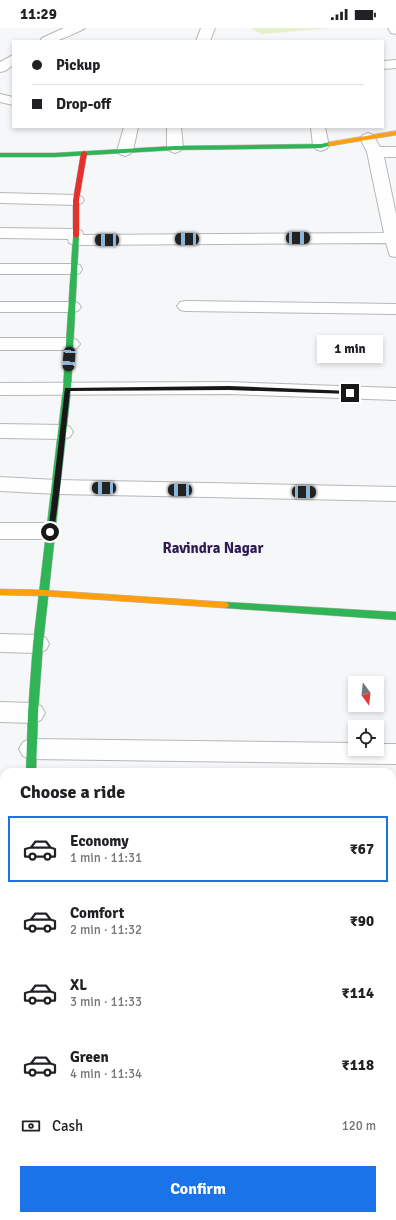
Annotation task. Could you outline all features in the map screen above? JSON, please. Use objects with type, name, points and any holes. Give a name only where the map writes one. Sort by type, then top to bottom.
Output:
[{"type":"street","points":[[203,40],[208,28]]},
{"type":"street","points":[[49,40],[74,29]]},
{"type":"street","points":[[0,68],[12,60]]},
{"type":"street","points":[[384,64],[396,64]]},
{"type":"street","points":[[0,98],[12,101]]},
{"type":"street","points":[[125,151],[131,128]]},
{"type":"street","points":[[174,128],[175,148]]},
{"type":"street","points":[[318,128],[321,146]]},
{"type":"street","points":[[371,145],[396,132]]},
{"type":"street","points":[[0,234],[76,237],[395,243],[371,145]]},
{"type":"street","points":[[0,155],[84,153],[175,148],[371,145],[396,152]]},
{"type":"street","points":[[31,768],[38,644],[67,389],[76,237],[76,200],[84,153]]},
{"type":"street","points":[[0,198],[76,200]]},
{"type":"street","points":[[0,269],[74,269]]},
{"type":"street","points":[[186,306],[396,308]]},
{"type":"street","points":[[0,307],[72,307]]},
{"type":"street","points":[[0,344],[70,344]]},
{"type":"street","points":[[0,389],[229,388],[396,394]]},
{"type":"street","points":[[0,432],[63,432]]},
{"type":"street","points":[[0,484],[57,487],[396,494]]},
{"type":"street","points":[[0,532],[50,532]]},
{"type":"street","points":[[0,592],[43,593],[396,616]]},
{"type":"street","points":[[0,643],[38,644]]},
{"type":"street","points":[[0,712],[33,712]]},
{"type":"street","points":[[31,749],[396,754]]},
{"type":"green space","points":[[251,28],[332,28],[262,34]]},
{"type":"traffic: fast","points":[[0,155],[55,155],[175,148],[321,146],[330,144]]},
{"type":"traffic: fast","points":[[31,768],[38,644],[67,389],[76,236]]},
{"type":"traffic: fast","points":[[225,605],[396,616]]},
{"type":"traffic: slow","points":[[330,144],[396,133]]},
{"type":"traffic: slow","points":[[0,592],[43,593],[225,605]]},
{"type":"traffic: jam","points":[[76,236],[76,200],[84,153]]},
{"type":"district","name":"Ravindra Nagar","points":[[213,548]]},
{"type":"route","points":[[50,532],[57,487],[67,389],[229,388],[350,393]]}]
